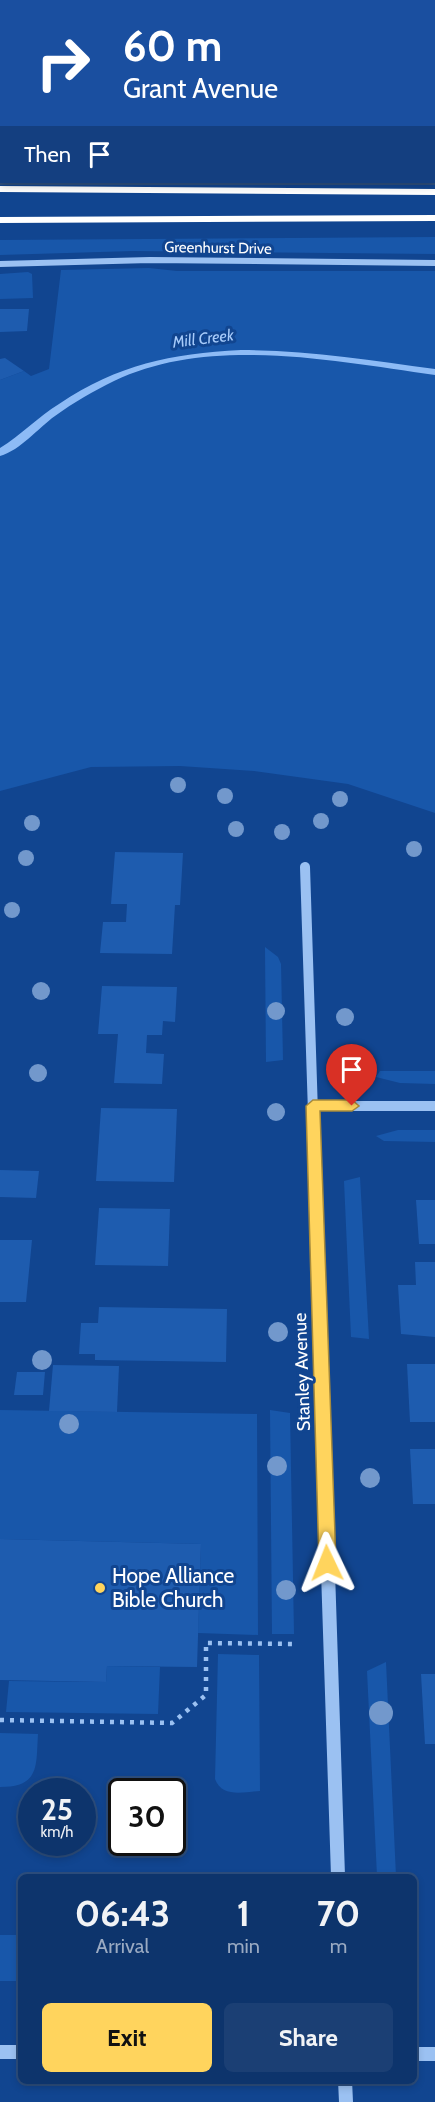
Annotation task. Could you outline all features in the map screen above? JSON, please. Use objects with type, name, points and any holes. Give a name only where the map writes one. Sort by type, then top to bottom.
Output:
[{"type":"highway","points":[[0,189],[435,192]]},
{"type":"highway","points":[[0,220],[435,218]]},
{"type":"street","name":"Greenhurst Drive","points":[[0,264],[150,260],[435,264]]},
{"type":"street","name":"Stanley Avenue","points":[[305,867],[338,1874]]},
{"type":"street","points":[[313,1106],[435,1106]]},
{"type":"street","points":[[0,2052],[18,2052]]},
{"type":"street","points":[[417,2054],[435,2054]]},
{"type":"street","points":[[345,2084],[345,2102]]},
{"type":"path","points":[[0,1720],[172,1723],[206,1695],[206,1643],[330,1645]]},
{"type":"shaded area","points":[[435,237],[435,254],[133,251],[0,255],[0,240]]},
{"type":"shaded area","points":[[149,268],[177,271],[435,271],[435,813],[348,784],[254,771],[180,766],[91,767],[0,791],[0,380],[24,371],[31,376],[49,369],[61,270]]},
{"type":"shaded area","points":[[28,272],[32,274],[33,298],[0,299],[0,274]]},
{"type":"shaded area","points":[[265,947],[278,957],[281,964],[283,1060],[266,1062]]},
{"type":"shaded area","points":[[380,1071],[435,1071],[435,1084],[400,1083],[376,1077]]},
{"type":"shaded area","points":[[398,1130],[435,1130],[435,1142],[384,1141],[376,1136]]},
{"type":"shaded area","points":[[360,1177],[369,1339],[351,1337],[344,1181]]},
{"type":"shaded area","points":[[0,1410],[257,1414],[258,1635],[198,1633],[201,1544],[0,1539]]},
{"type":"shaded area","points":[[270,1410],[290,1413],[294,1634],[272,1634]]},
{"type":"shaded area","points":[[218,1654],[259,1655],[260,1791],[240,1793],[228,1791],[218,1785],[215,1779]]},
{"type":"shaded area","points":[[386,1662],[396,1874],[377,1874],[367,1671]]},
{"type":"shaded area","points":[[107,1666],[160,1667],[158,1714],[6,1712],[9,1681],[106,1682]]},
{"type":"shaded area","points":[[0,1733],[38,1734],[36,1765],[30,1778],[18,1778],[18,1784],[0,1787]]},
{"type":"shaded area","points":[[0,1935],[18,1935],[18,1981],[0,1981]]},
{"type":"building","points":[[0,309],[29,309],[27,331],[0,332]]},
{"type":"building","points":[[5,358],[24,371],[0,380],[0,359]]},
{"type":"building","points":[[115,852],[183,853],[180,905],[175,905],[172,954],[100,953],[103,922],[126,922],[127,904],[111,904]]},
{"type":"building","points":[[102,986],[177,987],[175,1022],[163,1021],[162,1035],[147,1035],[146,1053],[164,1054],[162,1084],[114,1083],[118,1034],[98,1034]]},
{"type":"building","points":[[101,1108],[177,1109],[174,1182],[96,1181]]},
{"type":"building","points":[[0,1170],[39,1171],[36,1198],[0,1197]]},
{"type":"building","points":[[416,1200],[435,1200],[435,1244],[419,1244]]},
{"type":"building","points":[[99,1208],[170,1209],[168,1266],[95,1265]]},
{"type":"building","points":[[0,1240],[32,1240],[26,1302],[0,1302]]},
{"type":"building","points":[[415,1262],[435,1262],[435,1337],[401,1334],[398,1285],[416,1285]]},
{"type":"building","points":[[99,1307],[227,1309],[226,1362],[95,1360],[95,1354],[79,1354],[81,1323],[98,1323]]},
{"type":"building","points":[[407,1364],[435,1364],[435,1422],[410,1422]]},
{"type":"building","points":[[53,1365],[119,1366],[117,1412],[49,1411]]},
{"type":"building","points":[[17,1372],[45,1372],[43,1395],[14,1395]]},
{"type":"building","points":[[410,1449],[435,1449],[435,1504],[413,1504]]},
{"type":"building","name":"Hope Alliance Bible Church","points":[[0,1539],[201,1544],[197,1667],[107,1666],[106,1682],[0,1680]]},
{"type":"building","points":[[421,1674],[435,1674],[435,1744],[425,1744]]},
{"type":"waterway","name":"Mill Creek","points":[[0,453],[71,400],[129,371],[169,360],[209,354],[273,353],[338,358],[435,372]]},
{"type":"place","name":"Hope Alliance Bible Church","points":[[100,1588]]},
{"type":"route","points":[[327,1563],[313,1106],[352,1106]]}]
